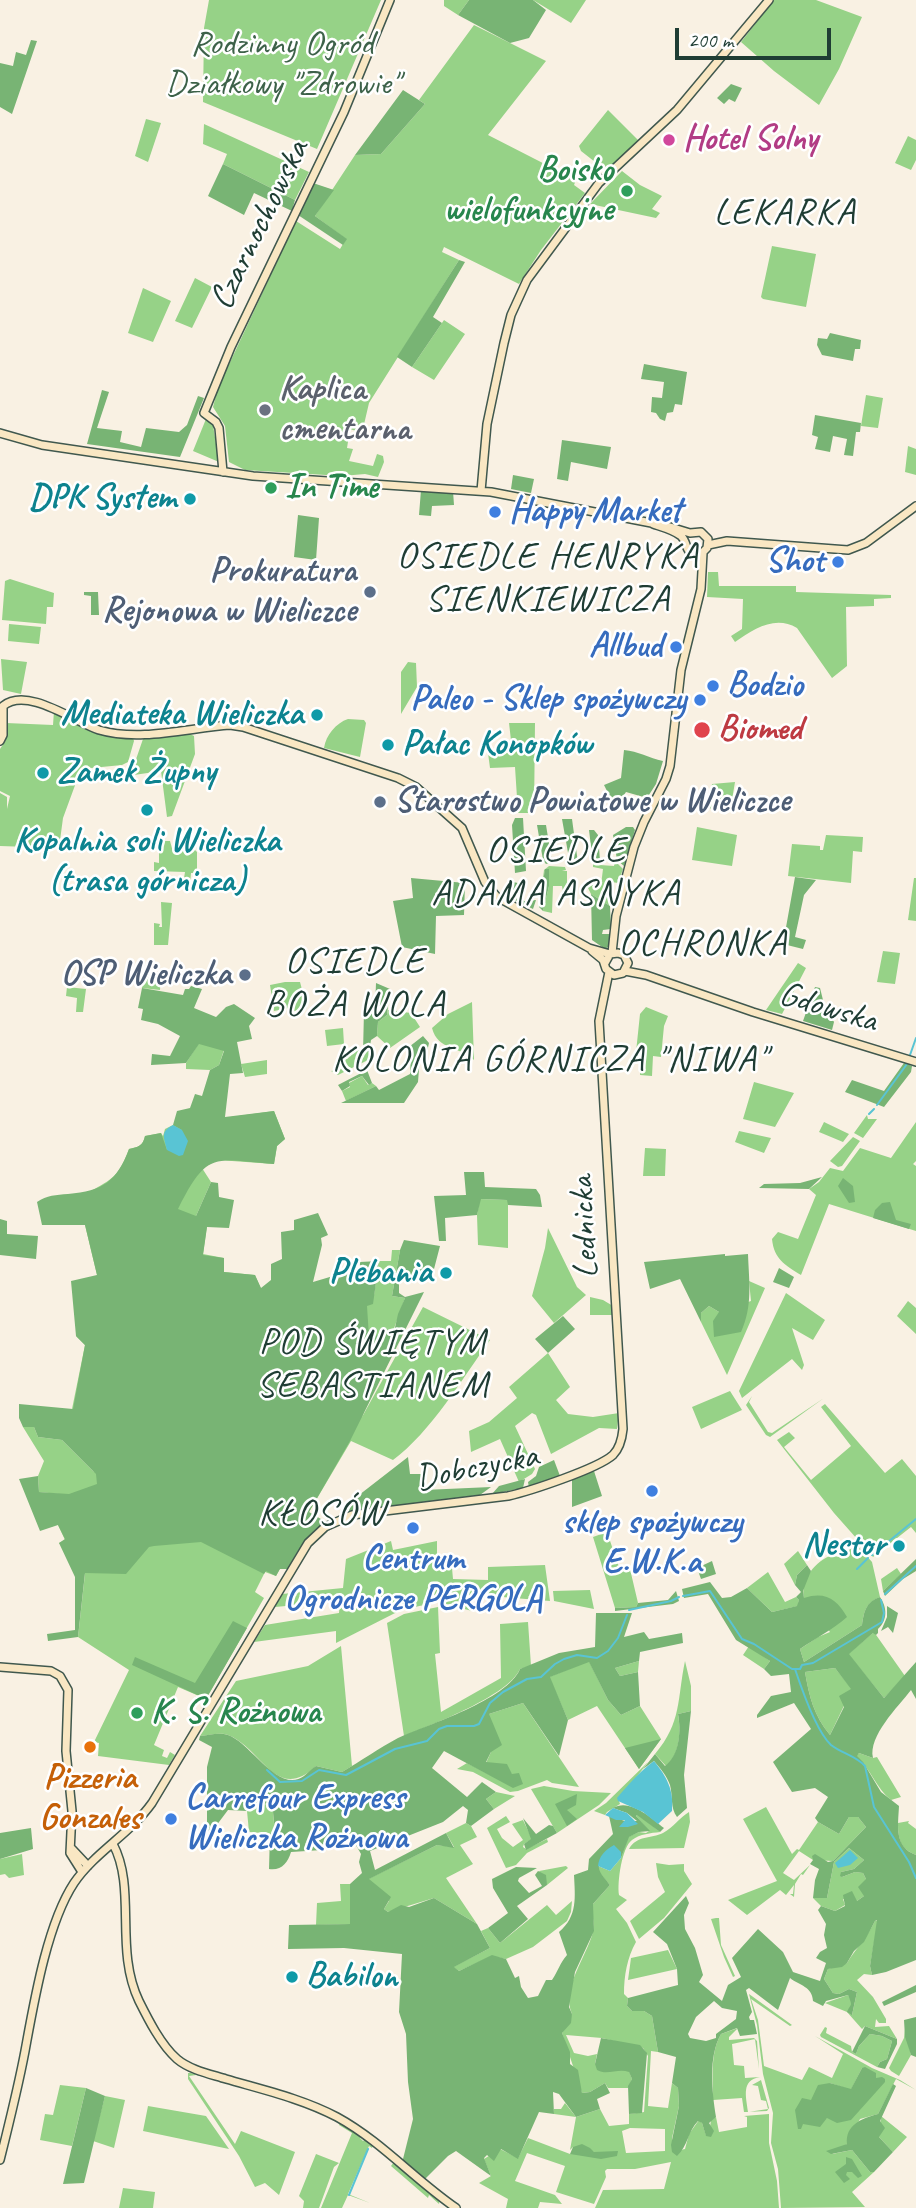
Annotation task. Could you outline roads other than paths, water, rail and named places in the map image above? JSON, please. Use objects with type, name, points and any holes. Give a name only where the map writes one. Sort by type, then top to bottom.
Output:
[{"type":"main road","name":"Czarnochowska","points":[[223,472],[219,428],[216,422],[204,413],[231,347],[344,112],[390,0]]},
{"type":"main road","points":[[481,491],[487,424],[499,368],[511,315],[527,281],[599,183],[677,110],[769,0]]},
{"type":"main road","points":[[0,433],[42,445],[253,476],[481,491],[690,533],[697,531],[707,541]]},
{"type":"main road","points":[[620,971],[614,954],[619,902],[636,840],[666,779],[681,670],[702,582],[699,554],[707,541],[727,537],[752,544],[843,550],[856,548],[916,506]]},
{"type":"main road","points":[[653,524],[680,535],[687,550],[699,554]]},
{"type":"main road","points":[[685,541],[690,533]]},
{"type":"main road","points":[[0,741],[3,730],[1,709],[4,704],[15,700],[46,705],[98,729],[122,734],[230,725],[243,727],[405,781],[426,795],[461,828],[485,882],[497,897],[589,948],[605,963],[620,971]]},
{"type":"main road","points":[[589,948],[614,954]]},
{"type":"main road","points":[[605,963],[614,954]]},
{"type":"main road","name":"Gdowska","points":[[620,971],[646,975],[752,1012],[916,1062]]},
{"type":"main road","name":"Lednicka","points":[[616,1451],[623,1429],[600,1014],[604,998],[620,971]]},
{"type":"main road","name":"Dobczycka","points":[[0,2160],[42,1970],[60,1911],[69,1892],[85,1869],[145,1814],[308,1543],[325,1527],[359,1513],[519,1494],[592,1466],[616,1451]]},
{"type":"main road","points":[[0,1667],[53,1672],[65,1683],[69,1694],[66,1751],[73,1820],[70,1853],[73,1861],[85,1869]]},
{"type":"main road","points":[[113,1844],[118,1854],[122,1878],[125,1952],[130,1982],[172,2054],[195,2069],[303,2102],[339,2118],[456,2208]]},
{"type":"water","points":[[173,1125],[182,1130],[188,1141],[183,1155],[179,1156],[167,1150],[165,1133]]},
{"type":"water","points":[[654,1761],[669,1784],[672,1797],[672,1811],[658,1824],[643,1812],[618,1801],[617,1798]]},
{"type":"water","points":[[613,1808],[627,1813],[638,1824],[619,1827],[625,1820],[616,1820],[605,1815]]},
{"type":"water","points":[[614,1845],[621,1852],[621,1858],[610,1871],[598,1866],[603,1854]]},
{"type":"water","points":[[850,1850],[858,1858],[850,1865],[838,1868],[835,1863]]},
{"type":"waterway","points":[[910,1055],[916,1038]]},
{"type":"waterway","points":[[877,1105],[907,1064]]},
{"type":"waterway","points":[[869,1114],[874,1109]]},
{"type":"waterway","points":[[877,1551],[916,1519]]},
{"type":"waterway","points":[[857,1569],[868,1558]]},
{"type":"waterway","points":[[885,1594],[916,1566]]},
{"type":"waterway","points":[[683,1596],[710,1591],[742,1639],[792,1669],[800,1669],[802,1665],[813,1663],[882,1622],[884,1613],[881,1600]]},
{"type":"waterway","points":[[629,1610],[679,1597]]},
{"type":"waterway","points":[[267,1770],[280,1782],[302,1781],[319,1770],[346,1775],[395,1749],[427,1741],[439,1729],[479,1724],[490,1703],[503,1692],[527,1679],[541,1677],[564,1659],[577,1655],[597,1658],[608,1651],[618,1638],[627,1615]]},
{"type":"waterway","points":[[795,1669],[810,1709],[826,1739],[835,1748],[865,1766],[874,1807],[909,1862],[916,1878]]},
{"type":"waterway","points":[[349,2195],[368,2149]]},
{"type":"place","name":"Hotel Solny","points":[[669,140]]},
{"type":"place","name":"Boisko wielofunkcyjne","points":[[627,191]]},
{"type":"place","name":"Kaplica cmentarna","points":[[265,410]]},
{"type":"place","name":"In Time","points":[[271,488]]},
{"type":"place","name":"DPK System","points":[[190,499]]},
{"type":"place","name":"Happy Market","points":[[495,512]]},
{"type":"place","name":"Shot","points":[[838,562]]},
{"type":"place","name":"Prokuratura Rejonowa w Wieliczce","points":[[370,592]]},
{"type":"place","name":"Allbud","points":[[676,647]]},
{"type":"place","name":"Bodzio","points":[[713,686]]},
{"type":"place","name":"Paleo - Sklep spożywczy","points":[[700,700]]},
{"type":"place","name":"Mediateka Wieliczka","points":[[317,715]]},
{"type":"place","name":"Biomed","points":[[702,730]]},
{"type":"place","name":"Pałac Konopków","points":[[388,745]]},
{"type":"place","name":"Zamek Żupny","points":[[43,773]]},
{"type":"place","name":"Starostwo Powiatowe w Wieliczce","points":[[380,802]]},
{"type":"place","name":"Kopalnia soli Wieliczka (trasa górnicza)","points":[[147,810]]},
{"type":"place","name":"OSP Wieliczka","points":[[245,975]]},
{"type":"place","name":"Plebania","points":[[446,1273]]},
{"type":"place","name":"sklep spożywczy E.W.K.a","points":[[652,1491]]},
{"type":"place","name":"Centrum Ogrodnicze PERGOLA","points":[[413,1528]]},
{"type":"place","name":"Nestor","points":[[899,1546]]},
{"type":"place","name":"K. S. Rożnowa","points":[[137,1713]]},
{"type":"place","name":"Pizzeria Gonzales","points":[[90,1747]]},
{"type":"place","name":"Carrefour Express Wieliczka Rożnowa","points":[[171,1819]]},
{"type":"place","name":"Babilon","points":[[292,1977]]},
{"type":"district","name":"LEKARKA","points":[[785,213]]},
{"type":"district","name":"OSIEDLE HENRYKA SIENKIEWICZA","points":[[548,578]]},
{"type":"district","name":"OSIEDLE ADAMA ASNYKA","points":[[556,872]]},
{"type":"district","name":"OCHRONKA","points":[[703,944]]},
{"type":"district","name":"OSIEDLE BOŻA WOLA","points":[[355,984]]},
{"type":"district","name":"KOLONIA GÓRNICZA \"NIWA\"","points":[[550,1060]]},
{"type":"district","name":"POD ŚWIĘTYM SEBASTIANEM","points":[[373,1364]]},
{"type":"district","name":"KŁOSÓW","points":[[322,1514]]},
{"type":"park label","name":"Rodzinny Ogród Działkowy \"Zdrowie\"","points":[[282,65]]}]
